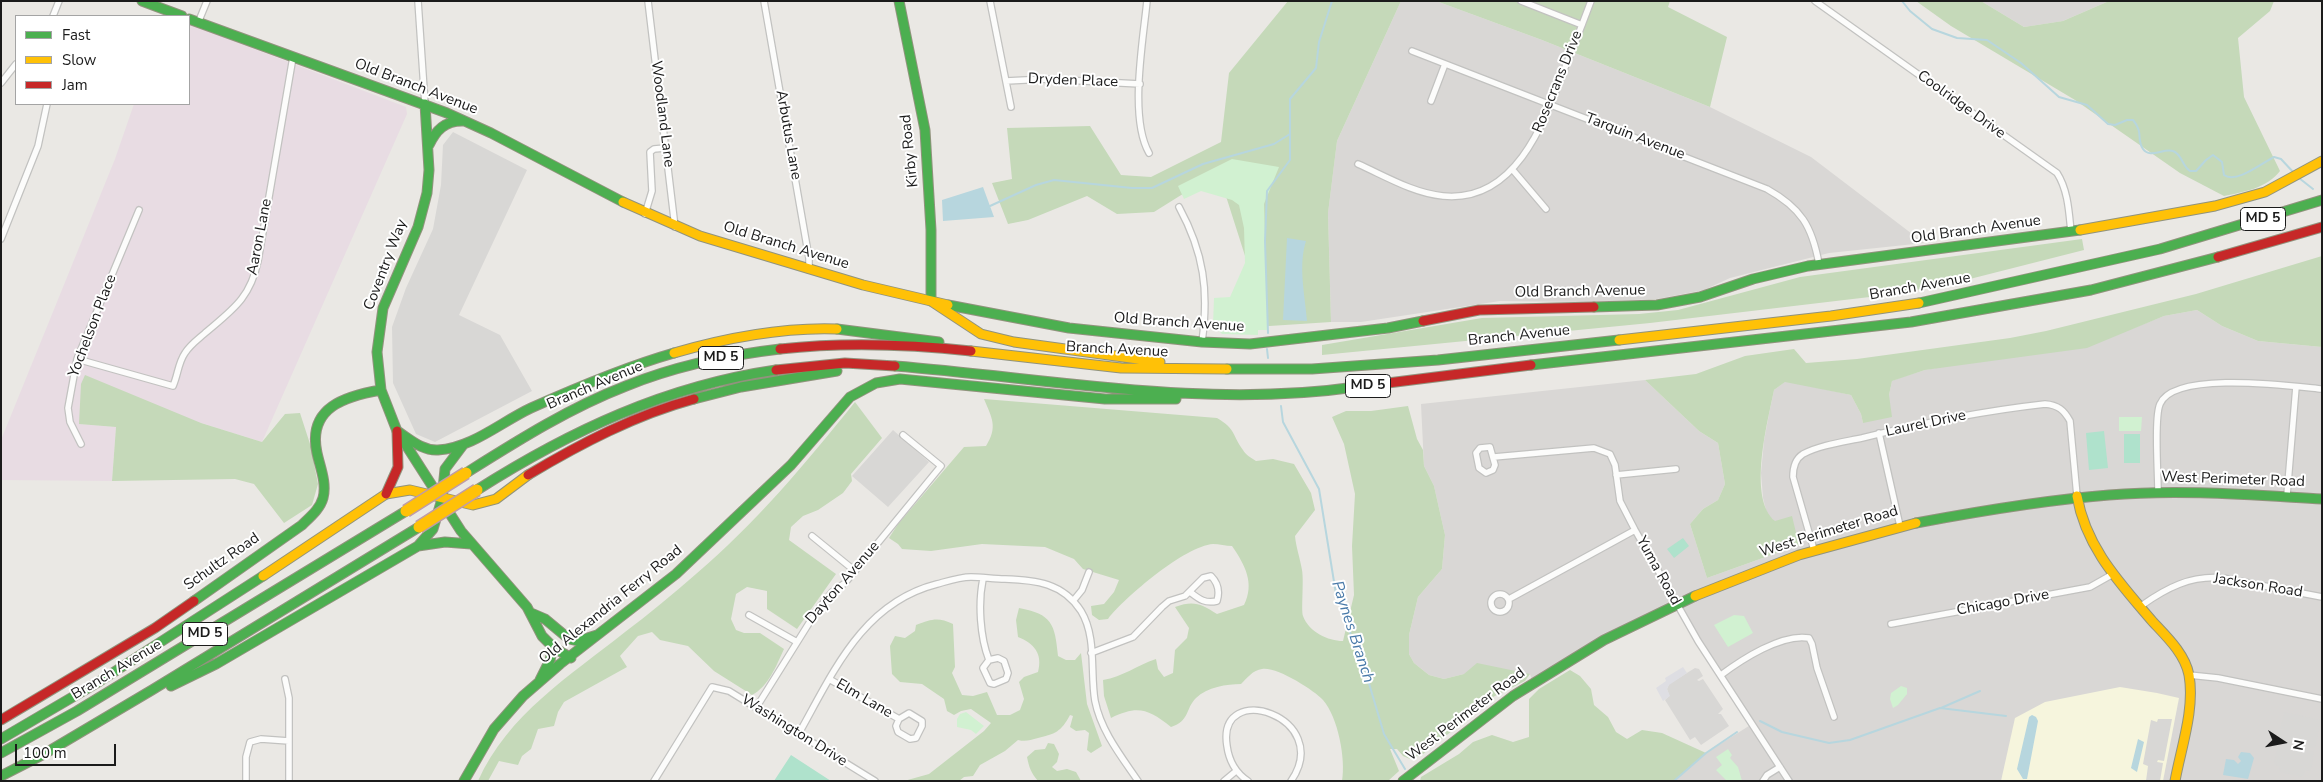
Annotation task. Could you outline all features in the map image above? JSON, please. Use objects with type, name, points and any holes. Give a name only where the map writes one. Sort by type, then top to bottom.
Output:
[{"type":"main road","points":[[142,1],[179,15]]},
{"type":"main road","name":"Kirby Road","points":[[899,1],[926,132],[931,230],[931,301]]},
{"type":"main road","name":"Old Branch Avenue","points":[[194,21],[424,104],[466,122],[675,228],[809,270],[931,301],[1070,328],[1202,342],[1250,344],[1313,337],[1388,328],[1479,310],[1657,306],[1700,297],[1770,274],[1819,264],[2071,232],[2232,203],[2265,192],[2322,161]]},
{"type":"main road","name":"Coventry Way","points":[[424,104],[428,147],[428,182],[424,209],[386,299],[380,323],[377,364],[381,390],[398,431],[471,544],[531,614],[542,636],[553,647],[571,658]]},
{"type":"main road","points":[[428,147],[439,127],[456,121],[466,122]]},
{"type":"main road","name":"Branch Avenue","points":[[1,753],[77,712],[546,424],[625,386],[743,353],[824,344],[906,346],[1121,368],[1312,369],[1384,365],[1862,312],[1939,300],[2088,267],[2186,242],[2322,200]]},
{"type":"main road","name":"Branch Avenue","points":[[1,776],[44,754],[420,527],[531,456],[578,430],[683,388],[768,370],[843,363],[888,365],[1121,389],[1206,394],[1272,394],[1338,390],[1459,373],[1911,322],[2090,290],[2178,268],[2322,227]]},
{"type":"main road","points":[[931,301],[981,334],[1014,342],[1214,368]]},
{"type":"main road","points":[[398,431],[425,449],[438,450],[463,445],[529,409],[592,382],[654,359],[716,341],[812,328],[841,329],[927,340],[1001,356]]},
{"type":"main road","points":[[1,739],[61,705],[195,620],[386,494],[410,490],[473,505],[496,499],[526,476],[571,449],[623,425],[680,403],[741,387],[822,373],[888,365]]},
{"type":"main road","name":"Old Alexandria Ferry Road","points":[[464,781],[477,755],[505,714],[539,682],[661,587],[724,531],[791,465],[850,397],[876,383],[900,379],[1105,399],[1216,399],[1272,394]]},
{"type":"main road","name":"Schultz Road","points":[[1,720],[155,628],[302,525],[317,511],[322,498],[324,481],[316,446],[316,435],[325,412],[334,402],[351,395],[381,390]]},
{"type":"main road","points":[[386,494],[398,467],[398,431]]},
{"type":"main road","points":[[418,546],[433,529],[442,499],[445,469],[463,445]]},
{"type":"main road","name":"West Perimeter Road","points":[[1403,781],[1515,695],[1578,656],[1676,604],[1738,577],[1814,550],[1900,526],[1971,511],[2077,496],[2202,491],[2287,495],[2322,499]]},
{"type":"main road","points":[[2077,496],[2078,512],[2113,574],[2177,649],[2189,675],[2190,691],[2175,781]]},
{"type":"main road","points":[[108,715],[216,664],[418,546],[438,541],[455,541],[471,544]]},
{"type":"main road","name":"Coventry Way","points":[[531,614],[545,618],[569,639],[578,641],[602,634]]},
{"type":"main road","points":[[560,630],[571,658]]},
{"type":"main road","points":[[539,682],[550,660],[553,647]]},
{"type":"street","points":[[53,15],[59,1]]},
{"type":"street","points":[[194,21],[207,1]]},
{"type":"street","name":"Coventry Way","points":[[418,1],[424,104]]},
{"type":"street","name":"Woodland Lane","points":[[648,1],[675,228]]},
{"type":"street","name":"Arbutus Lane","points":[[764,1],[808,249],[809,270]]},
{"type":"street","points":[[990,1],[1011,107]]},
{"type":"street","points":[[1139,1],[1147,2],[1140,84],[1140,128],[1149,153]]},
{"type":"street","points":[[1521,1],[1582,25]]},
{"type":"street","name":"Rosecrans Drive","points":[[1358,164],[1417,190],[1450,196],[1478,191],[1512,169],[1533,143],[1552,104],[1591,1]]},
{"type":"street","name":"Coolridge Drive","points":[[1815,1],[2057,173],[2062,181],[2071,232]]},
{"type":"street","name":"Tarquin Avenue","points":[[1412,51],[1756,183],[1774,193],[1798,212],[1809,227],[1815,242],[1819,264]]},
{"type":"street","name":"Aaron Lane","points":[[77,360],[173,386],[185,352],[195,341],[230,314],[244,297],[252,282],[259,255],[293,57]]},
{"type":"street","points":[[1431,102],[1445,64]]},
{"type":"street","points":[[1,83],[15,65]]},
{"type":"street","name":"Dryden Place","points":[[1006,81],[1058,79],[1140,84]]},
{"type":"street","points":[[1,239],[38,146],[47,105]]},
{"type":"street","points":[[645,214],[652,191],[650,152],[654,149],[665,148]]},
{"type":"street","points":[[1512,169],[1546,209]]},
{"type":"street","points":[[1180,206],[1194,236],[1204,274],[1206,313],[1202,342]]},
{"type":"street","name":"Yochelson Place","points":[[81,444],[70,422],[68,408],[77,360],[139,210]]},
{"type":"street","points":[[2158,492],[2158,411],[2164,396],[2178,389],[2206,383],[2296,386],[2322,389]]},
{"type":"street","points":[[2287,495],[2296,386]]},
{"type":"street","name":"Laurel Drive","points":[[1814,550],[1793,477],[1795,464],[1803,454],[1879,434],[1977,413],[2053,405],[2066,412],[2070,421],[2077,496]]},
{"type":"street","points":[[1879,434],[1900,526]]},
{"type":"street","name":"Dayton Avenue","points":[[756,708],[824,601],[834,590],[845,583],[941,466],[903,435]]},
{"type":"street","points":[[1490,447],[1494,457],[1495,465],[1493,470],[1486,473],[1480,470],[1476,453],[1478,448],[1490,447]]},
{"type":"street","name":"Yuma Road","points":[[1494,457],[1594,448],[1605,450],[1610,454],[1614,462],[1620,501],[1635,530],[1676,604],[1789,781]]},
{"type":"street","points":[[1616,475],[1676,468]]},
{"type":"street","points":[[1508,599],[1635,530]]},
{"type":"street","points":[[812,536],[855,571]]},
{"type":"street","points":[[1074,601],[1082,590],[1089,572]]},
{"type":"street","name":"Chicago Drive","points":[[1891,624],[2090,587],[2113,574]]},
{"type":"street","points":[[1091,653],[1133,637],[1162,607],[1190,592],[1203,578],[1211,576],[1216,582],[1219,594],[1217,601],[1210,603],[1200,600],[1190,592]]},
{"type":"street","points":[[798,734],[829,680],[860,634],[874,618],[897,600],[913,592],[970,577],[1041,582],[1060,589],[1074,601],[1086,621],[1095,700],[1099,714],[1110,738],[1138,781]]},
{"type":"street","name":"Jackson Road","points":[[2140,606],[2177,585],[2207,577],[2224,578],[2322,596]]},
{"type":"street","points":[[983,579],[982,622],[989,660]]},
{"type":"street","points":[[749,614],[797,642]]},
{"type":"street","points":[[1721,675],[1758,651],[1793,639],[1809,638],[1834,717]]},
{"type":"street","points":[[998,658],[1004,661],[1008,674],[1006,679],[990,683],[983,668],[989,660],[998,658]]},
{"type":"street","points":[[2189,675],[2218,678],[2322,699]]},
{"type":"street","points":[[285,679],[289,698],[289,781]]},
{"type":"street","name":"Elm Lane","points":[[829,680],[899,719]]},
{"type":"street","name":"Washington Drive","points":[[654,781],[712,687],[724,688],[875,781]]},
{"type":"street","points":[[1248,781],[1236,771],[1227,748],[1228,726],[1232,718],[1240,712],[1259,710],[1274,714],[1284,720],[1293,729],[1298,740],[1299,764],[1291,781]]},
{"type":"street","name":"Elm Lane","points":[[909,713],[922,721],[922,726],[916,738],[910,739],[898,732],[896,726],[899,719],[909,713]]},
{"type":"street","points":[[246,781],[246,757],[250,742],[261,739],[289,741]]},
{"type":"street","points":[[1763,781],[1767,775],[1780,767]]},
{"type":"street","points":[[1224,781],[1236,771]]},
{"type":"shaded area","points":[[1288,1],[1401,1],[1337,141],[1328,213],[1331,322],[1254,327],[1247,262],[1224,190],[1194,187],[1154,212],[1117,214],[1087,196],[1028,220],[1008,224],[992,183],[1012,179],[1007,128],[1090,126],[1121,175],[1151,177],[1221,142],[1229,73]]},
{"type":"shaded area","points":[[1401,1],[1436,1],[1542,40],[1710,107],[1811,157],[1924,243],[1829,253],[1730,278],[1704,290],[1657,299],[1586,302],[1500,301],[1361,322],[1331,322],[1328,213],[1337,141]]},
{"type":"shaded area","points":[[1436,1],[1670,1],[1668,7],[1727,37],[1710,107],[1542,40]]},
{"type":"shaded area","points":[[1916,1],[1981,1],[2024,27],[2063,21],[2109,1],[2274,1],[2270,11],[2238,38],[2244,97],[2280,171],[2269,182],[2247,191],[2224,196],[2180,173],[2075,100],[1951,26]]},
{"type":"shaded area","points":[[1981,1],[2109,1],[2063,21],[2024,27]]},
{"type":"shaded area","points":[[190,24],[406,107],[407,114],[262,442],[201,423],[80,424],[116,427],[112,481],[1,480],[1,440],[115,159],[134,105],[190,105]]},
{"type":"shaded area","points":[[453,132],[527,170],[459,315],[500,335],[532,391],[435,442],[416,434],[393,383],[392,327],[406,288],[433,229],[441,185],[443,145]]},
{"type":"shaded area","points":[[1232,159],[1279,167],[1264,204],[1268,330],[1258,330],[1258,335],[1222,334],[1213,325],[1214,298],[1230,297],[1245,263],[1244,228],[1239,205],[1232,200],[1201,191],[1184,199],[1178,186]]},
{"type":"shaded area","points":[[2082,239],[2084,250],[1958,282],[1895,294],[1650,323],[1322,355],[1322,345],[1482,318],[1639,314],[1678,310],[1800,277]]},
{"type":"shaded area","points":[[2322,256],[2322,347],[2258,341],[2222,326],[2197,310],[2164,316],[2087,348],[1925,370],[1892,381],[1889,395],[1892,417],[1863,423],[1861,414],[1851,395],[1785,382],[1774,390],[1764,439],[1761,478],[1762,495],[1767,510],[1775,521],[1792,516],[1799,545],[1707,578],[1690,524],[1703,509],[1718,500],[1725,484],[1718,443],[1699,431],[1645,380],[1696,374],[1745,356],[1794,349],[1806,363],[1857,359],[2010,338],[2196,294]]},
{"type":"shaded area","points":[[2197,310],[2222,326],[2258,341],[2322,347],[2322,781],[1674,781],[1706,753],[1752,724],[1676,604],[1533,684],[1530,674],[1464,674],[1444,679],[1429,675],[1414,663],[1409,654],[1409,635],[1418,597],[1442,569],[1445,535],[1434,486],[1424,466],[1421,404],[1645,380],[1699,431],[1718,443],[1725,484],[1718,500],[1703,509],[1690,524],[1707,578],[1799,545],[1767,514],[1763,498],[1761,473],[1764,441],[1774,390],[1786,381],[1851,395],[1861,414],[1863,423],[1889,395],[1892,381],[1899,378],[1925,370],[2126,331],[2164,316]]},
{"type":"shaded area","points":[[85,375],[201,423],[262,442],[285,414],[300,413],[311,447],[318,484],[312,505],[284,523],[254,484],[235,479],[112,481],[116,427],[79,424],[81,384]]},
{"type":"shaded area","points":[[984,399],[1217,418],[1228,426],[1248,456],[1256,461],[1273,459],[1294,464],[1311,493],[1315,510],[1295,536],[1303,575],[1303,616],[1314,631],[1337,641],[1343,641],[1354,595],[1352,546],[1355,494],[1344,444],[1332,417],[1346,411],[1371,411],[1408,406],[1417,439],[1423,450],[1424,466],[1434,486],[1445,535],[1442,569],[1418,597],[1409,635],[1409,654],[1414,663],[1429,675],[1444,679],[1464,674],[1477,663],[1530,674],[1525,681],[1487,700],[1472,715],[1423,754],[1410,759],[1403,756],[1397,749],[1390,749],[1399,771],[1388,781],[1342,781],[1343,761],[1340,739],[1328,707],[1323,700],[1303,685],[1285,675],[1268,669],[1256,671],[1241,684],[1217,687],[1206,691],[1196,698],[1184,718],[1171,727],[1156,716],[1136,710],[1111,718],[1104,696],[1103,680],[1156,659],[1158,669],[1164,677],[1173,673],[1175,650],[1187,638],[1189,628],[1175,607],[1197,604],[1217,614],[1244,605],[1249,589],[1247,574],[1232,546],[1213,544],[1201,547],[1187,553],[1156,574],[1128,598],[1108,619],[1099,620],[1092,615],[1091,606],[1104,604],[1114,592],[1119,580],[1083,569],[1074,559],[1045,547],[982,544],[931,551],[902,549],[889,538],[898,524],[964,447],[986,446],[990,439],[993,428]]},
{"type":"shaded area","points":[[855,402],[882,438],[851,474],[852,481],[843,493],[818,510],[803,516],[791,527],[789,540],[836,574],[797,629],[767,609],[767,591],[747,587],[736,594],[731,619],[736,630],[744,633],[760,633],[784,649],[771,675],[763,686],[752,695],[714,671],[688,646],[660,640],[652,632],[638,636],[620,656],[627,667],[564,702],[558,712],[554,726],[538,729],[531,749],[522,756],[518,765],[499,761],[488,781],[478,781],[491,757],[523,716],[562,681],[652,611],[718,555],[779,492]]},
{"type":"shaded area","points":[[2119,417],[2142,417],[2141,431],[2119,431]]},
{"type":"shaded area","points":[[893,430],[929,462],[888,507],[852,476]]},
{"type":"shaded area","points":[[1019,608],[1039,614],[1050,622],[1055,636],[1058,656],[1066,660],[1075,660],[1081,653],[1087,704],[1102,746],[1091,753],[1087,750],[1089,733],[1085,730],[1076,731],[1070,727],[1073,716],[1070,715],[1064,725],[1057,731],[1030,740],[1018,740],[1005,751],[980,765],[973,776],[964,777],[959,781],[904,781],[929,774],[984,731],[991,723],[971,709],[954,715],[947,711],[944,699],[922,684],[900,682],[892,674],[890,646],[895,636],[905,638],[915,631],[916,625],[931,620],[943,620],[953,624],[955,667],[952,673],[962,695],[973,696],[987,692],[997,715],[1010,715],[1020,710],[1024,699],[1019,682],[1024,677],[1038,672],[1039,666],[1036,650],[1029,642],[1018,637],[1016,620]]},
{"type":"shaded area","points":[[1734,615],[1744,616],[1753,633],[1728,647],[1714,625]]},
{"type":"shaded area","points":[[1683,667],[1687,673],[1669,685],[1667,689],[1670,696],[1663,701],[1656,688],[1666,681],[1665,678]]},
{"type":"shaded area","points":[[1695,668],[1699,669],[1703,676],[1697,680],[1703,679],[1723,709],[1718,714],[1721,714],[1729,726],[1701,745],[1695,737],[1690,740],[1665,700],[1669,696],[1667,689],[1669,684]]},
{"type":"shaded area","points":[[1570,670],[1580,676],[1591,689],[1594,705],[1608,717],[1616,732],[1627,739],[1642,730],[1662,733],[1706,753],[1674,781],[1420,781],[1421,777],[1459,754],[1473,742],[1492,735],[1513,742],[1529,737],[1529,699],[1539,689]]},
{"type":"shaded area","points":[[1901,686],[1907,688],[1907,694],[1893,708],[1890,699],[1891,693]]},
{"type":"shaded area","points":[[2120,687],[2179,698],[2163,781],[2001,781],[2015,718],[2045,702]]},
{"type":"shaded area","points":[[966,712],[984,726],[976,734],[971,730],[957,727],[957,719],[960,714]]},
{"type":"shaded area","points":[[2284,712],[2321,720],[2315,748],[2310,748],[2309,751],[2314,752],[2311,771],[2305,770],[2302,777],[2280,772],[2279,766],[2274,764],[2277,747],[2282,748],[2284,743],[2278,741]]},
{"type":"shaded area","points":[[2158,719],[2172,719],[2164,761],[2158,760],[2157,762],[2163,763],[2160,781],[2146,781],[2148,766],[2143,764],[2151,720],[2157,722]]},
{"type":"shaded area","points":[[1048,743],[1054,744],[1059,754],[1057,762],[1052,767],[1057,771],[1067,769],[1076,772],[1081,781],[1038,781],[1031,770],[1027,757],[1035,750],[1045,749]]},
{"type":"shaded area","points":[[1728,749],[1732,755],[1730,758],[1738,767],[1742,781],[1727,781],[1716,770],[1722,765],[1716,757]]},
{"type":"green space","points":[[2104,431],[2108,468],[2089,470],[2086,433]]},
{"type":"green space","points":[[2124,434],[2140,434],[2140,463],[2124,463]]},
{"type":"green space","points":[[1683,538],[1689,546],[1674,558],[1667,549]]},
{"type":"green space","points":[[791,755],[831,781],[774,781]]},
{"type":"water","points":[[983,187],[994,217],[943,221],[942,200]]},
{"type":"water","points":[[1287,238],[1306,241],[1302,270],[1307,321],[1283,320]]},
{"type":"water","points":[[2032,715],[2038,721],[2027,779],[2023,779],[2017,769],[2029,717]]},
{"type":"water","points":[[2138,739],[2144,742],[2137,772],[2131,768]]},
{"type":"water","points":[[2241,752],[2250,753],[2254,758],[2248,779],[2223,775],[2226,759],[2234,760],[2238,764],[2241,761],[2238,757]]},
{"type":"waterway","name":"Paynes Branch","points":[[1268,333],[1265,241],[1267,191],[1290,160],[1290,99],[1316,68],[1319,42],[1332,1]]},
{"type":"waterway","points":[[1902,1],[1910,11],[1932,29],[1957,38],[1987,40],[2021,63],[2059,97],[2087,105],[2108,124],[2115,125],[2127,120],[2133,120],[2139,132],[2141,145],[2146,152],[2173,151],[2190,171],[2196,171],[2213,155],[2222,162],[2224,175],[2229,177],[2242,175],[2274,157],[2281,159],[2294,173]]},
{"type":"waterway","points":[[990,206],[1036,185],[1054,180],[1132,188],[1152,188],[1203,164],[1274,144],[1290,134]]},
{"type":"waterway","points":[[2299,178],[2313,189]]},
{"type":"waterway","name":"Paynes Branch","points":[[1267,349],[1268,358]]},
{"type":"waterway","name":"Paynes Branch","points":[[1281,406],[1283,422],[1319,489],[1336,594],[1345,605],[1351,637],[1357,643],[1384,734],[1405,769]]},
{"type":"waterway","points":[[1941,708],[1980,691]]},
{"type":"waterway","points":[[1760,721],[1782,732],[1829,743],[1850,740],[1940,708],[2006,716]]},
{"type":"waterway","points":[[1674,781],[1706,753],[1737,732]]},
{"type":"traffic: fast","points":[[142,1],[179,15]]},
{"type":"traffic: fast","points":[[899,1],[925,130],[931,230],[931,301]]},
{"type":"traffic: fast","points":[[190,19],[447,113],[491,133],[623,202]]},
{"type":"traffic: fast","points":[[425,104],[429,170],[427,193],[418,227],[383,308],[377,352],[381,390],[397,431],[461,531],[527,607],[542,636],[553,647],[571,658]]},
{"type":"traffic: fast","points":[[429,145],[442,127],[456,121],[462,121]]},
{"type":"traffic: fast","points":[[1919,303],[2160,249],[2322,200]]},
{"type":"traffic: fast","points":[[1594,307],[1657,305],[1700,297],[1753,279],[1808,266],[2080,230]]},
{"type":"traffic: fast","points":[[1531,365],[1911,322],[2091,290],[2218,257]]},
{"type":"traffic: fast","points":[[948,305],[1069,328],[1202,342],[1250,344],[1388,328],[1423,321]]},
{"type":"traffic: fast","points":[[837,329],[939,342]]},
{"type":"traffic: fast","points":[[1227,369],[1312,369],[1438,360],[1619,340]]},
{"type":"traffic: fast","points":[[466,473],[524,437],[584,404],[626,386],[702,362],[780,349]]},
{"type":"traffic: fast","points":[[397,431],[427,449],[438,450],[463,445],[531,408],[620,371],[674,353]]},
{"type":"traffic: fast","points":[[895,366],[1067,384],[1183,393],[1241,395],[1298,393],[1356,387]]},
{"type":"traffic: fast","points":[[477,490],[547,449],[583,430],[620,414],[696,387],[735,377],[776,370]]},
{"type":"traffic: fast","points":[[694,399],[741,387],[837,371]]},
{"type":"traffic: fast","points":[[791,465],[850,397],[876,383],[900,379],[1105,399],[1176,399]]},
{"type":"traffic: fast","points":[[194,601],[302,525],[314,513],[322,502],[324,492],[324,481],[315,437],[318,425],[324,414],[343,400],[381,390]]},
{"type":"traffic: fast","points":[[418,546],[433,529],[442,499],[445,469],[463,445]]},
{"type":"traffic: fast","points":[[464,781],[494,729],[523,696],[560,664],[676,574],[791,465]]},
{"type":"traffic: fast","points":[[1916,523],[2036,503],[2136,493],[2216,493],[2322,499]]},
{"type":"traffic: fast","points":[[1,753],[77,711],[406,511]]},
{"type":"traffic: fast","points":[[1,776],[44,754],[152,690],[419,527]]},
{"type":"traffic: fast","points":[[171,686],[216,664],[418,546],[445,542],[471,544]]},
{"type":"traffic: fast","points":[[1,739],[100,681],[263,576]]},
{"type":"traffic: fast","points":[[1403,781],[1513,696],[1604,640],[1695,596]]},
{"type":"traffic: fast","points":[[531,613],[545,619],[569,639],[578,641],[597,635]]},
{"type":"traffic: fast","points":[[540,680],[550,660],[553,647]]},
{"type":"traffic: slow","points":[[2080,230],[2215,206],[2265,192],[2322,161]]},
{"type":"traffic: slow","points":[[623,202],[700,236],[863,285],[948,305]]},
{"type":"traffic: slow","points":[[931,301],[981,334],[1014,342],[1160,362]]},
{"type":"traffic: slow","points":[[1619,340],[1831,316],[1919,303]]},
{"type":"traffic: slow","points":[[674,353],[754,335],[796,330],[837,329]]},
{"type":"traffic: slow","points":[[971,351],[1121,368],[1227,369]]},
{"type":"traffic: slow","points":[[406,511],[466,473]]},
{"type":"traffic: slow","points":[[263,576],[386,494],[410,490],[473,505],[496,499],[528,475]]},
{"type":"traffic: slow","points":[[419,527],[477,490]]},
{"type":"traffic: slow","points":[[2077,496],[2081,515],[2088,532],[2106,564],[2128,593],[2175,646],[2187,667],[2190,688],[2189,715],[2175,781]]},
{"type":"traffic: slow","points":[[1695,596],[1799,555],[1916,523]]},
{"type":"traffic: jam","points":[[2218,257],[2322,227]]},
{"type":"traffic: jam","points":[[1423,321],[1479,310],[1594,307]]},
{"type":"traffic: jam","points":[[780,349],[827,345],[875,345],[971,351]]},
{"type":"traffic: jam","points":[[776,370],[845,363],[895,366]]},
{"type":"traffic: jam","points":[[1356,387],[1531,365]]},
{"type":"traffic: jam","points":[[528,475],[608,431],[650,413],[694,399]]},
{"type":"traffic: jam","points":[[386,494],[398,467],[397,431]]},
{"type":"traffic: jam","points":[[1,720],[155,628],[194,601]]}]
